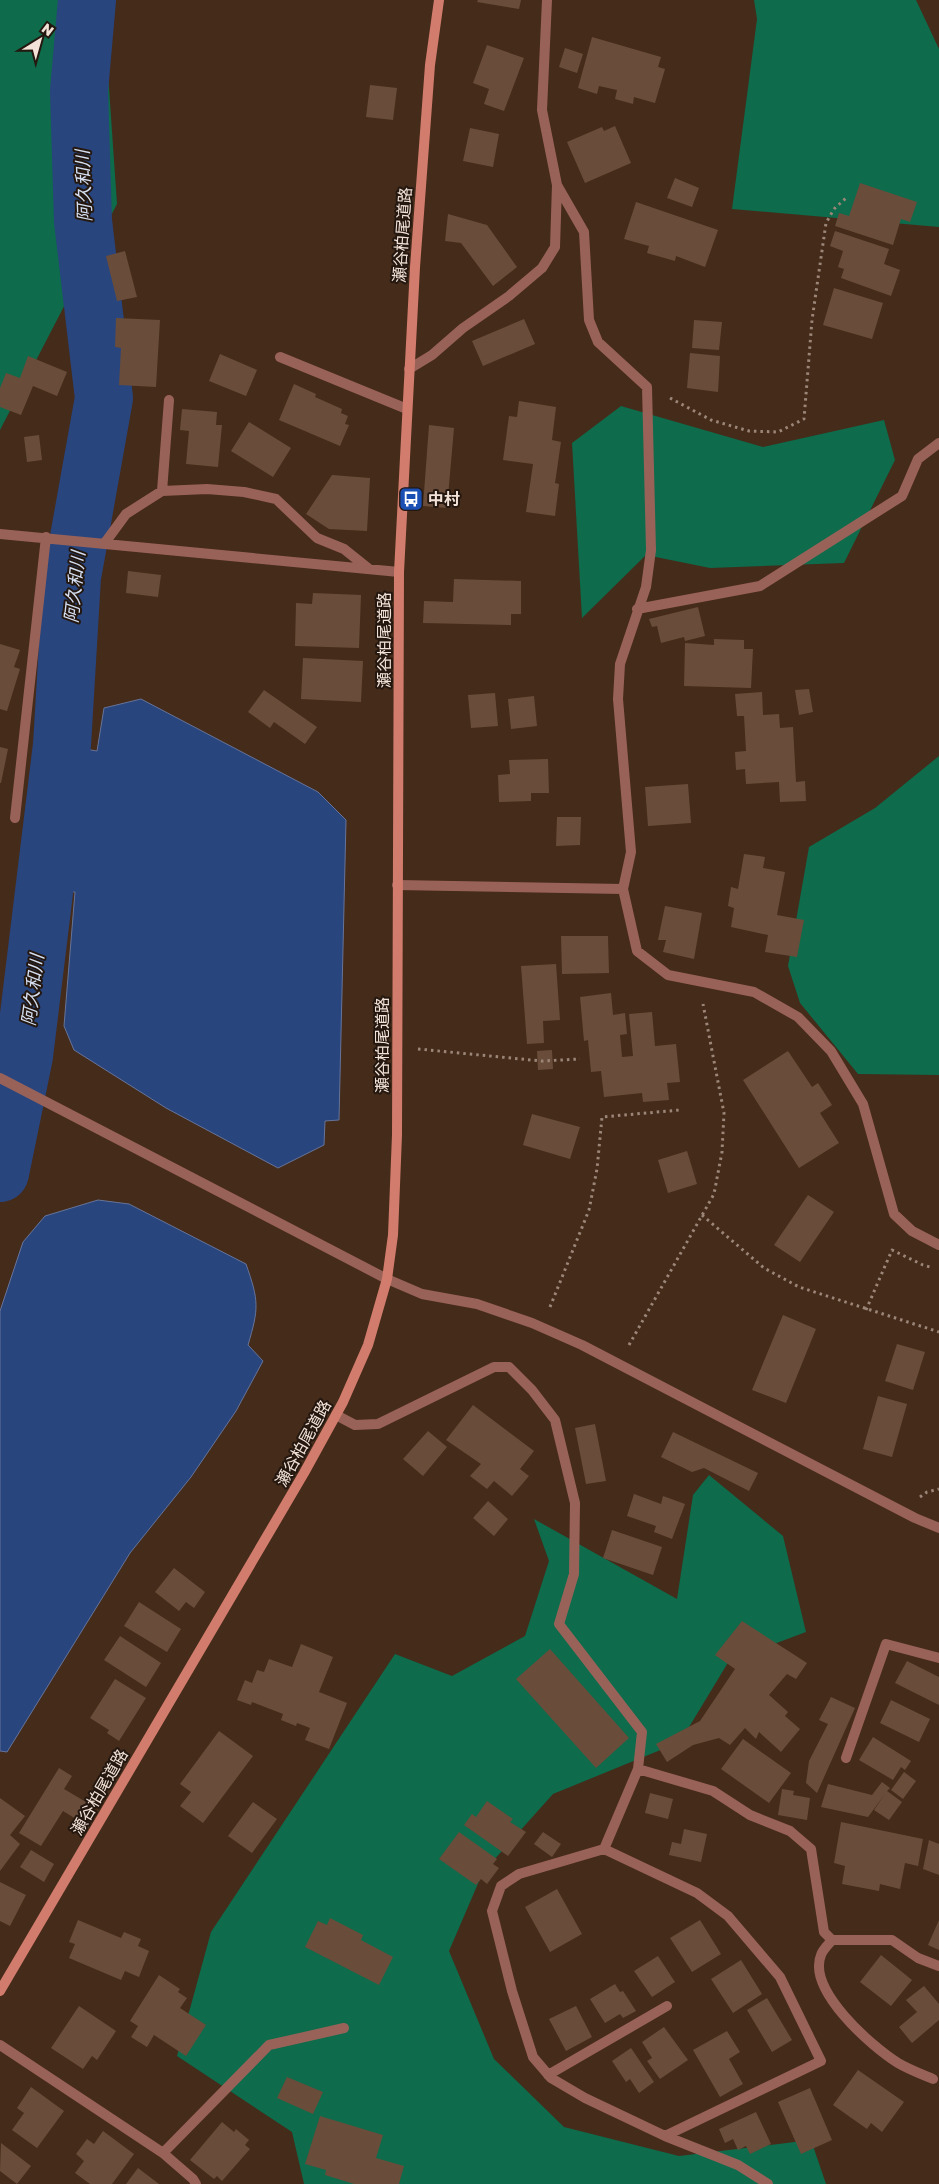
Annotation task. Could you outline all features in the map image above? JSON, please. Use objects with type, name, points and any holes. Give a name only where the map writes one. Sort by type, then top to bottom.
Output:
[{"type":"main road","name":"瀬谷柏尾道路","points":[[0,1991],[336,1415],[368,1345],[387,1279],[393,1235],[397,1047],[399,572],[415,267],[430,66],[439,0]]},
{"type":"street","points":[[409,369],[432,355],[463,328],[510,296],[542,268],[555,247],[557,185],[542,110],[547,0]]},
{"type":"street","points":[[557,185],[584,232],[589,320],[598,342],[647,386],[651,550],[646,587],[620,664],[618,699],[631,852],[623,889],[637,951],[668,975],[754,992],[798,1016],[831,1051],[862,1104],[894,1214],[912,1232],[939,1245]]},
{"type":"street","points":[[280,357],[407,409]]},
{"type":"street","points":[[162,491],[169,400]]},
{"type":"street","points":[[637,609],[760,586],[902,496],[918,459],[939,443]]},
{"type":"street","points":[[101,544],[126,514],[162,491],[207,489],[244,492],[276,499],[317,538],[344,549],[370,569]]},
{"type":"street","points":[[0,534],[399,572]]},
{"type":"street","points":[[15,818],[52,538]]},
{"type":"street","points":[[397,885],[623,889]]},
{"type":"street","points":[[0,1078],[387,1279],[422,1294],[477,1304],[542,1327],[619,1363],[915,1518],[939,1528]]},
{"type":"street","points":[[336,1415],[355,1425],[378,1424],[494,1367],[509,1367],[532,1390],[554,1420],[575,1503],[574,1574],[559,1624],[642,1732],[638,1770],[604,1849]]},
{"type":"street","points":[[846,1758],[886,1644],[939,1658]]},
{"type":"street","points":[[638,1770],[712,1791],[750,1815],[790,1831],[811,1848],[824,1932],[832,1940],[892,1940],[918,1958],[939,1966]]},
{"type":"street","points":[[665,2136],[821,2061],[780,1977],[728,1916],[697,1893],[604,1849],[519,1874],[501,1886],[492,1912],[512,1991],[532,2057],[548,2075],[585,2098],[665,2136],[738,2165],[768,2184]]},
{"type":"street","points":[[832,1940],[821,1954],[819,1968],[824,1984],[836,2006],[856,2030],[872,2044],[899,2063],[933,2079]]},
{"type":"street","points":[[548,2075],[667,2006]]},
{"type":"street","points":[[163,2153],[269,2045],[344,2028]]},
{"type":"street","points":[[0,2045],[163,2153],[193,2179],[196,2184]]},
{"type":"path","points":[[647,386],[711,420],[749,431],[778,432],[804,419],[812,320],[826,224],[834,209],[846,198]]},
{"type":"path","points":[[619,1363],[714,1194],[722,1152],[724,1113],[699,981]]},
{"type":"path","points":[[397,1047],[542,1061],[580,1059]]},
{"type":"path","points":[[542,1327],[589,1210],[597,1169],[602,1117],[680,1110]]},
{"type":"path","points":[[702,1215],[764,1268],[799,1287],[939,1332]]},
{"type":"path","points":[[866,1310],[892,1250],[923,1265],[939,1268]]},
{"type":"green space","points":[[0,0],[103,0],[117,204],[0,430]]},
{"type":"green space","points":[[754,0],[916,0],[939,49],[939,227],[732,209],[757,19]]},
{"type":"green space","points":[[621,406],[763,447],[884,420],[895,460],[844,563],[710,568],[646,555],[582,618],[572,443]]},
{"type":"green space","points":[[939,756],[939,1075],[858,1074],[800,1003],[788,966],[809,847],[875,808]]},
{"type":"green space","points":[[709,1475],[783,1536],[806,1632],[729,1661],[680,1742],[553,1794],[483,1872],[449,1951],[494,2059],[564,2127],[679,2156],[811,2140],[826,2184],[304,2184],[292,2132],[177,2056],[211,1932],[395,1654],[452,1676],[525,1636],[549,1561],[534,1519],[677,1599],[693,1495]]},
{"type":"water","points":[[141,699],[318,792],[346,820],[339,1120],[325,1121],[324,1145],[278,1168],[166,1108],[74,1050],[64,1026],[75,892],[45,890],[62,745],[97,751],[104,708]]},
{"type":"water","points":[[98,1200],[129,1204],[246,1264],[256,1304],[256,1313],[248,1345],[263,1361],[236,1411],[191,1477],[130,1553],[7,1752],[0,1751],[0,1311],[23,1242],[45,1216]]},
{"type":"building","points":[[478,0],[521,0],[519,9],[477,2]]},
{"type":"building","points":[[592,37],[661,57],[658,67],[665,69],[655,103],[634,97],[633,104],[615,99],[617,90],[599,86],[597,94],[578,88]]},
{"type":"building","points":[[487,45],[524,58],[504,111],[484,104],[489,89],[473,83]]},
{"type":"building","points":[[565,48],[583,54],[577,73],[559,67]]},
{"type":"building","points":[[370,85],[397,88],[393,120],[366,117]]},
{"type":"building","points":[[615,126],[631,163],[585,183],[567,142],[602,127],[604,131]]},
{"type":"building","points":[[470,128],[499,134],[493,167],[463,161]]},
{"type":"building","points":[[675,178],[699,188],[692,207],[667,198]]},
{"type":"building","points":[[860,183],[917,202],[910,222],[901,219],[893,245],[835,226],[839,213],[849,216]]},
{"type":"building","points":[[636,202],[718,230],[705,267],[676,256],[675,261],[647,253],[649,246],[624,239]]},
{"type":"building","points":[[448,214],[487,225],[517,267],[493,286],[461,243],[445,241]]},
{"type":"building","points":[[835,231],[889,249],[884,264],[900,270],[891,296],[841,278],[844,269],[838,267],[843,251],[830,246]]},
{"type":"building","points":[[125,251],[137,297],[117,301],[106,256]]},
{"type":"building","points":[[834,288],[883,303],[872,339],[823,325]]},
{"type":"building","points":[[116,318],[160,320],[156,387],[119,385],[121,348],[115,347]]},
{"type":"building","points":[[524,319],[535,344],[483,366],[472,341]]},
{"type":"building","points":[[694,320],[722,322],[719,350],[692,348]]},
{"type":"building","points":[[690,353],[720,356],[718,392],[687,388]]},
{"type":"building","points":[[220,354],[257,370],[246,396],[209,381]]},
{"type":"building","points":[[28,356],[67,372],[57,396],[33,386],[21,415],[0,407],[0,388],[6,373],[20,378]]},
{"type":"building","points":[[294,384],[316,394],[315,397],[342,409],[341,413],[348,416],[345,424],[349,425],[340,446],[279,420]]},
{"type":"building","points":[[519,401],[556,407],[552,440],[561,442],[555,483],[559,484],[555,516],[526,512],[533,464],[503,460],[509,416],[517,417]]},
{"type":"building","points":[[182,409],[217,412],[216,425],[222,425],[218,467],[186,464],[189,431],[180,430]]},
{"type":"building","points":[[249,422],[291,448],[273,477],[231,451]]},
{"type":"building","points":[[429,425],[454,428],[447,508],[423,506]]},
{"type":"building","points":[[39,435],[42,460],[27,462],[24,437]]},
{"type":"building","points":[[332,475],[370,478],[367,531],[329,529],[306,514]]},
{"type":"building","points":[[128,571],[161,575],[158,597],[126,593]]},
{"type":"building","points":[[454,579],[521,581],[521,614],[511,614],[511,625],[423,623],[424,601],[453,602]]},
{"type":"building","points":[[313,593],[361,595],[359,648],[295,646],[296,603],[312,604]]},
{"type":"building","points":[[698,607],[705,636],[685,641],[684,637],[661,643],[657,626],[652,627],[649,619]]},
{"type":"building","points":[[714,639],[744,640],[744,649],[753,649],[751,688],[684,686],[685,643],[714,645]]},
{"type":"building","points":[[0,644],[20,650],[14,667],[20,669],[7,711],[0,709]]},
{"type":"building","points":[[303,658],[363,661],[361,702],[301,699]]},
{"type":"building","points":[[809,689],[813,712],[799,715],[795,690]]},
{"type":"building","points":[[264,690],[317,727],[305,744],[274,722],[270,728],[248,712]]},
{"type":"building","points":[[762,692],[763,715],[779,714],[780,728],[793,727],[796,782],[805,781],[806,801],[780,802],[779,782],[746,784],[745,769],[736,770],[735,752],[746,751],[744,716],[737,716],[735,694]]},
{"type":"building","points":[[495,693],[498,726],[471,728],[468,695]]},
{"type":"building","points":[[534,696],[537,726],[511,729],[508,699]]},
{"type":"building","points":[[0,747],[8,749],[1,783],[0,783]]},
{"type":"building","points":[[548,759],[549,793],[531,793],[531,801],[499,802],[498,775],[510,774],[509,760]]},
{"type":"building","points":[[688,784],[691,823],[648,826],[645,787]]},
{"type":"building","points":[[557,817],[581,817],[580,845],[556,846]]},
{"type":"building","points":[[744,854],[765,857],[763,868],[785,872],[777,915],[804,920],[797,957],[765,952],[768,935],[731,927],[734,908],[728,906],[731,887],[738,889]]},
{"type":"building","points":[[665,906],[702,913],[694,959],[663,952],[666,940],[658,940]]},
{"type":"building","points":[[561,936],[608,936],[609,973],[562,974]]},
{"type":"building","points":[[556,964],[560,1020],[543,1021],[544,1043],[527,1044],[521,966]]},
{"type":"building","points":[[611,993],[613,1015],[625,1013],[627,1034],[620,1035],[622,1057],[633,1056],[629,1014],[652,1012],[655,1046],[676,1044],[680,1082],[667,1083],[669,1100],[643,1102],[642,1093],[604,1097],[601,1071],[591,1072],[588,1040],[584,1041],[580,997]]},
{"type":"building","points":[[552,1050],[553,1069],[538,1070],[537,1051]]},
{"type":"building","points":[[788,1051],[812,1087],[818,1083],[832,1105],[820,1113],[839,1143],[799,1168],[743,1080]]},
{"type":"building","points":[[532,1114],[580,1127],[570,1159],[523,1145]]},
{"type":"building","points":[[687,1151],[697,1184],[668,1193],[658,1160]]},
{"type":"building","points":[[808,1195],[834,1212],[800,1262],[774,1245]]},
{"type":"building","points":[[783,1315],[816,1329],[786,1403],[752,1390]]},
{"type":"building","points":[[897,1344],[925,1352],[913,1390],[885,1381]]},
{"type":"building","points":[[878,1396],[907,1404],[892,1457],[863,1449]]},
{"type":"building","points":[[473,1405],[534,1451],[520,1469],[529,1476],[512,1496],[494,1481],[487,1489],[470,1476],[481,1464],[446,1440]]},
{"type":"building","points":[[595,1424],[606,1481],[586,1484],[575,1428]]},
{"type":"building","points":[[428,1431],[447,1447],[423,1476],[403,1459]]},
{"type":"building","points":[[673,1432],[758,1473],[749,1491],[704,1468],[692,1472],[661,1457]]},
{"type":"building","points":[[634,1494],[661,1504],[663,1496],[685,1504],[672,1539],[654,1532],[656,1526],[627,1516]]},
{"type":"building","points":[[488,1501],[508,1519],[494,1536],[473,1518]]},
{"type":"building","points":[[612,1530],[662,1547],[653,1575],[603,1558]]},
{"type":"building","points":[[174,1568],[205,1592],[194,1608],[186,1602],[179,1611],[155,1592]]},
{"type":"building","points":[[139,1602],[181,1629],[167,1652],[124,1626]]},
{"type":"building","points":[[742,1621],[807,1663],[796,1679],[787,1674],[769,1695],[788,1712],[785,1716],[800,1729],[781,1752],[759,1732],[756,1739],[745,1728],[730,1745],[719,1738],[693,1745],[667,1762],[656,1744],[700,1721],[735,1669],[715,1655]]},
{"type":"building","points":[[120,1636],[161,1663],[146,1687],[104,1660]]},
{"type":"building","points":[[301,1644],[333,1657],[319,1692],[347,1703],[329,1749],[305,1740],[310,1728],[297,1723],[296,1726],[281,1720],[283,1714],[252,1702],[251,1705],[237,1700],[245,1680],[252,1683],[257,1670],[264,1672],[269,1659],[292,1667]]},
{"type":"building","points":[[550,1649],[629,1738],[596,1768],[516,1679]]},
{"type":"building","points":[[907,1661],[939,1677],[939,1705],[895,1683]]},
{"type":"building","points":[[115,1679],[146,1698],[119,1741],[107,1733],[109,1730],[90,1718]]},
{"type":"building","points":[[831,1697],[855,1708],[817,1793],[806,1783],[809,1761],[828,1724],[819,1720]]},
{"type":"building","points":[[891,1700],[930,1719],[919,1742],[880,1723]]},
{"type":"building","points":[[219,1731],[253,1756],[203,1823],[180,1806],[191,1792],[180,1784]]},
{"type":"building","points":[[873,1737],[911,1761],[905,1770],[901,1767],[893,1780],[859,1760]]},
{"type":"building","points":[[743,1739],[791,1773],[769,1803],[721,1769]]},
{"type":"building","points":[[59,1768],[72,1776],[64,1789],[86,1802],[76,1819],[63,1811],[41,1846],[19,1833]]},
{"type":"building","points":[[904,1772],[916,1781],[903,1799],[891,1790]]},
{"type":"building","points":[[882,1782],[890,1788],[887,1791],[902,1802],[889,1820],[874,1810],[885,1794],[868,1817],[821,1807],[828,1784],[872,1795]]},
{"type":"building","points":[[782,1789],[794,1791],[793,1795],[810,1798],[807,1820],[778,1815]]},
{"type":"building","points":[[650,1793],[673,1799],[668,1819],[645,1813]]},
{"type":"building","points":[[0,1798],[25,1816],[10,1835],[20,1844],[0,1871]]},
{"type":"building","points":[[487,1801],[513,1819],[510,1822],[526,1832],[508,1856],[464,1825],[472,1814],[476,1817]]},
{"type":"building","points":[[253,1802],[277,1819],[252,1853],[228,1836]]},
{"type":"building","points":[[841,1822],[923,1839],[918,1866],[905,1863],[900,1889],[880,1884],[879,1891],[842,1884],[845,1866],[834,1863]]},
{"type":"building","points":[[684,1829],[707,1834],[701,1862],[669,1855],[672,1842],[681,1844]]},
{"type":"building","points":[[459,1832],[497,1859],[493,1864],[499,1868],[487,1884],[481,1879],[476,1885],[439,1859]]},
{"type":"building","points":[[543,1832],[561,1844],[552,1857],[534,1844]]},
{"type":"building","points":[[929,1840],[939,1844],[939,1875],[923,1869]]},
{"type":"building","points":[[31,1850],[54,1864],[44,1882],[20,1867]]},
{"type":"building","points":[[0,1882],[26,1895],[10,1926],[0,1921]]},
{"type":"building","points":[[557,1889],[582,1934],[550,1952],[525,1907]]},
{"type":"building","points":[[330,1918],[363,1935],[361,1940],[393,1957],[379,1985],[305,1947],[318,1921],[327,1925]]},
{"type":"building","points":[[78,1920],[121,1938],[124,1932],[141,1939],[138,1946],[149,1951],[139,1977],[125,1971],[121,1980],[69,1958],[75,1944],[69,1942]]},
{"type":"building","points":[[700,1920],[721,1954],[692,1972],[670,1938]]},
{"type":"building","points":[[939,1920],[939,1950],[928,1945]]},
{"type":"building","points":[[881,1955],[912,1980],[891,2006],[860,1982]]},
{"type":"building","points":[[658,1956],[675,1982],[652,1997],[634,1971]]},
{"type":"building","points":[[741,1960],[762,1994],[733,2013],[711,1979]]},
{"type":"building","points":[[159,1975],[180,1989],[178,1992],[187,1998],[180,2008],[206,2025],[186,2056],[154,2035],[147,2047],[131,2037],[138,2026],[130,2021]]},
{"type":"building","points":[[615,1984],[620,1992],[623,1991],[636,2011],[623,2018],[620,2014],[605,2023],[590,1999]]},
{"type":"building","points":[[924,1986],[939,2004],[939,2020],[912,2043],[899,2027],[917,2012],[906,2000]]},
{"type":"building","points":[[767,1998],[792,2040],[772,2052],[747,2010]]},
{"type":"building","points":[[79,2006],[116,2031],[97,2060],[92,2056],[83,2069],[51,2048]]},
{"type":"building","points":[[576,2006],[592,2037],[566,2051],[549,2019]]},
{"type":"building","points":[[664,2027],[688,2060],[660,2079],[647,2061],[652,2058],[642,2042]]},
{"type":"building","points":[[727,2031],[740,2052],[729,2059],[743,2084],[720,2097],[693,2050]]},
{"type":"building","points":[[631,2048],[654,2082],[639,2093],[630,2079],[626,2082],[612,2061]]},
{"type":"building","points":[[858,2070],[904,2102],[882,2132],[871,2123],[867,2129],[833,2105]]},
{"type":"building","points":[[287,2077],[323,2092],[313,2114],[277,2098]]},
{"type":"building","points":[[31,2087],[64,2111],[37,2148],[12,2130],[24,2113],[17,2108]]},
{"type":"building","points":[[810,2088],[832,2140],[801,2154],[778,2102]]},
{"type":"building","points":[[756,2112],[771,2144],[750,2154],[746,2146],[738,2150],[733,2139],[725,2143],[719,2129]]},
{"type":"building","points":[[320,2116],[383,2135],[376,2158],[404,2166],[399,2184],[354,2184],[325,2175],[326,2170],[305,2164]]},
{"type":"building","points":[[222,2122],[234,2132],[236,2129],[249,2140],[245,2145],[250,2149],[222,2181],[217,2176],[214,2179],[190,2160]]},
{"type":"building","points":[[103,2131],[134,2154],[112,2184],[90,2184],[75,2173],[84,2161],[76,2154],[87,2139],[94,2144]]},
{"type":"building","points":[[1,2143],[31,2166],[17,2184],[0,2171]]},
{"type":"building","points":[[138,2168],[159,2184],[126,2184]]},
{"type":"waterway","name":"阿久和川","points":[[0,1173],[24,1056],[62,745],[72,577],[104,398],[83,221],[79,91],[87,0]]},
{"type":"place","name":"中村","points":[[411,499]]}]
